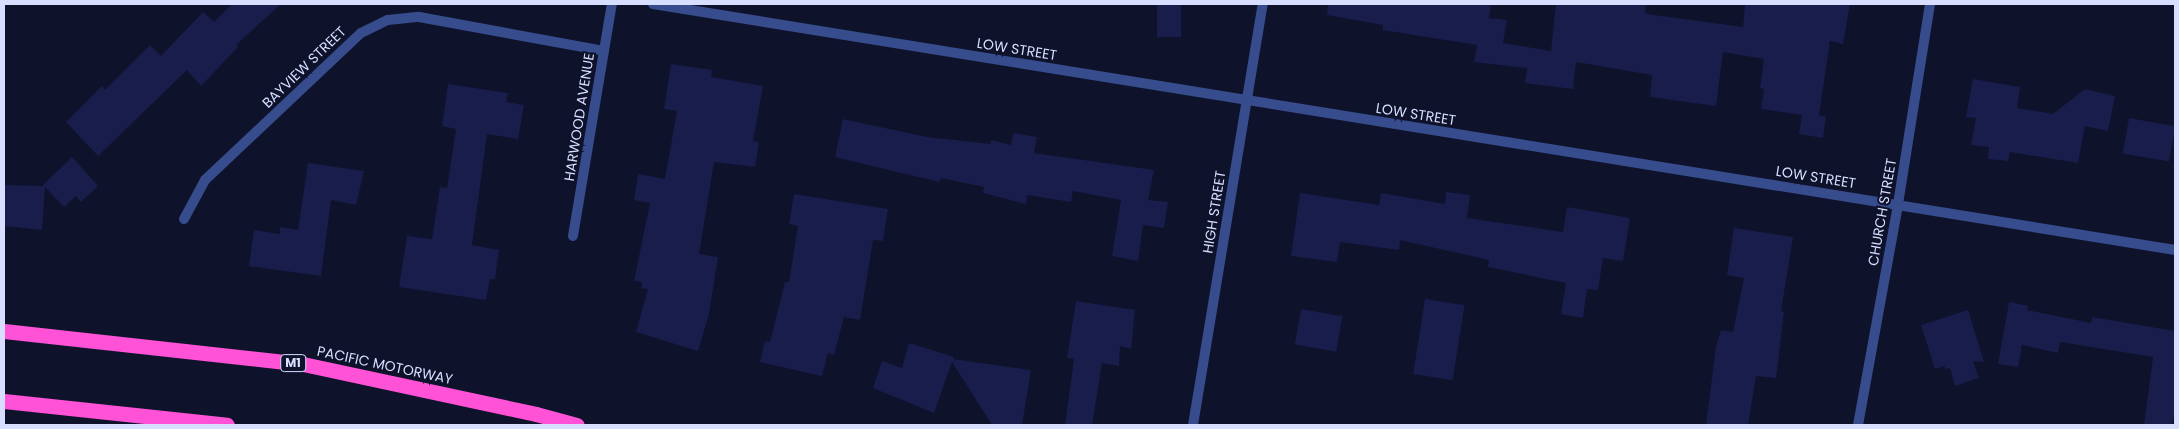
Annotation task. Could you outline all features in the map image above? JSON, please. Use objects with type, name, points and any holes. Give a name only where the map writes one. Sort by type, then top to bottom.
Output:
[{"type":"highway","name":"PACIFIC MOTORWAY","points":[[4,332],[303,364],[536,414],[577,425]]},
{"type":"highway","points":[[4,401],[227,425]]},
{"type":"street","name":"HARWOOD AVENUE","points":[[574,236],[612,4]]},
{"type":"street","name":"LOW STREET","points":[[654,4],[2175,250]]},
{"type":"street","name":"HIGH STREET","points":[[1193,425],[1263,4]]},
{"type":"street","name":"CHURCH STREET","points":[[1858,425],[1898,204],[1930,4]]},
{"type":"street","name":"BAYVIEW STREET","points":[[184,219],[205,180],[361,32],[388,20],[419,17],[604,51]]},
{"type":"building","points":[[232,4],[281,4],[236,45],[238,47],[201,86],[187,70],[98,156],[66,122],[102,86],[105,90],[150,45],[161,56],[203,12],[214,22]]},
{"type":"building","points":[[1157,4],[1181,4],[1181,37],[1157,37]]},
{"type":"building","points":[[1328,4],[1491,4],[1489,18],[1507,20],[1503,43],[1551,51],[1556,4],[1646,4],[1645,12],[1647,14],[1743,27],[1745,4],[1850,4],[1843,44],[1830,41],[1819,115],[1826,117],[1823,138],[1799,134],[1802,115],[1761,109],[1764,89],[1760,88],[1764,59],[1723,52],[1716,106],[1650,97],[1652,75],[1576,62],[1573,89],[1525,83],[1527,68],[1474,62],[1477,45],[1383,30],[1383,25],[1327,15]]},
{"type":"building","points":[[671,64],[712,70],[711,77],[763,86],[753,141],[759,142],[755,167],[714,162],[699,254],[718,257],[709,314],[698,351],[636,332],[648,289],[641,288],[642,282],[634,281],[650,203],[634,200],[638,174],[665,179],[677,111],[664,109]]},
{"type":"building","points":[[1973,79],[2020,87],[2017,108],[2053,114],[2085,89],[2115,96],[2108,131],[2085,126],[2078,163],[2010,152],[2008,161],[1988,159],[1989,147],[1971,145],[1976,118],[1966,117]]},
{"type":"building","points":[[448,84],[508,93],[506,102],[524,105],[518,139],[487,134],[472,245],[499,250],[495,279],[490,279],[486,300],[399,287],[407,236],[432,239],[440,187],[447,188],[456,129],[442,126]]},
{"type":"building","points":[[2129,118],[2175,126],[2169,162],[2123,153]]},
{"type":"building","points":[[843,119],[927,137],[991,144],[991,140],[1011,145],[1013,133],[1037,137],[1034,153],[1154,170],[1148,200],[1168,202],[1164,228],[1143,225],[1138,261],[1112,256],[1121,200],[1073,191],[1071,202],[1027,195],[1026,204],[983,193],[984,187],[941,178],[939,182],[835,157]]},
{"type":"building","points":[[72,157],[98,186],[81,202],[76,196],[64,207],[45,187],[42,230],[4,226],[4,185],[44,186]]},
{"type":"building","points":[[308,163],[364,171],[356,205],[331,200],[321,276],[249,266],[254,230],[280,234],[280,227],[298,230]]},
{"type":"building","points":[[1446,192],[1470,195],[1467,218],[1563,232],[1567,207],[1630,218],[1623,261],[1603,258],[1598,290],[1587,289],[1583,318],[1561,314],[1566,283],[1488,267],[1489,260],[1400,240],[1399,250],[1340,242],[1337,262],[1291,256],[1300,193],[1379,205],[1381,193],[1445,204]]},
{"type":"building","points":[[794,194],[888,209],[883,241],[873,240],[860,320],[844,317],[834,355],[828,353],[822,376],[760,362],[765,341],[770,342],[785,282],[789,282],[798,226],[789,224]]},
{"type":"building","points":[[1734,228],[1793,237],[1781,311],[1784,312],[1776,378],[1756,376],[1748,425],[1706,425],[1716,347],[1721,330],[1733,332],[1744,278],[1727,275]]},
{"type":"building","points":[[1425,299],[1465,305],[1453,380],[1413,374]]},
{"type":"building","points":[[1076,301],[1135,310],[1131,349],[1120,346],[1119,366],[1102,363],[1092,425],[1065,425],[1074,359],[1067,358]]},
{"type":"building","points":[[2009,302],[2028,306],[2027,310],[2091,323],[2092,317],[2175,331],[2175,409],[2172,425],[2144,425],[2153,357],[2060,342],[2058,353],[2022,345],[2018,367],[1998,364]]},
{"type":"building","points":[[1301,309],[1342,316],[1336,352],[1295,344]]},
{"type":"building","points":[[1968,310],[1984,362],[1973,361],[1979,378],[1955,386],[1950,368],[1946,369],[1944,366],[1935,369],[1921,325]]},
{"type":"building","points":[[909,343],[954,357],[953,359],[1031,370],[1022,425],[992,425],[952,362],[934,413],[873,388],[882,361],[902,368]]}]
